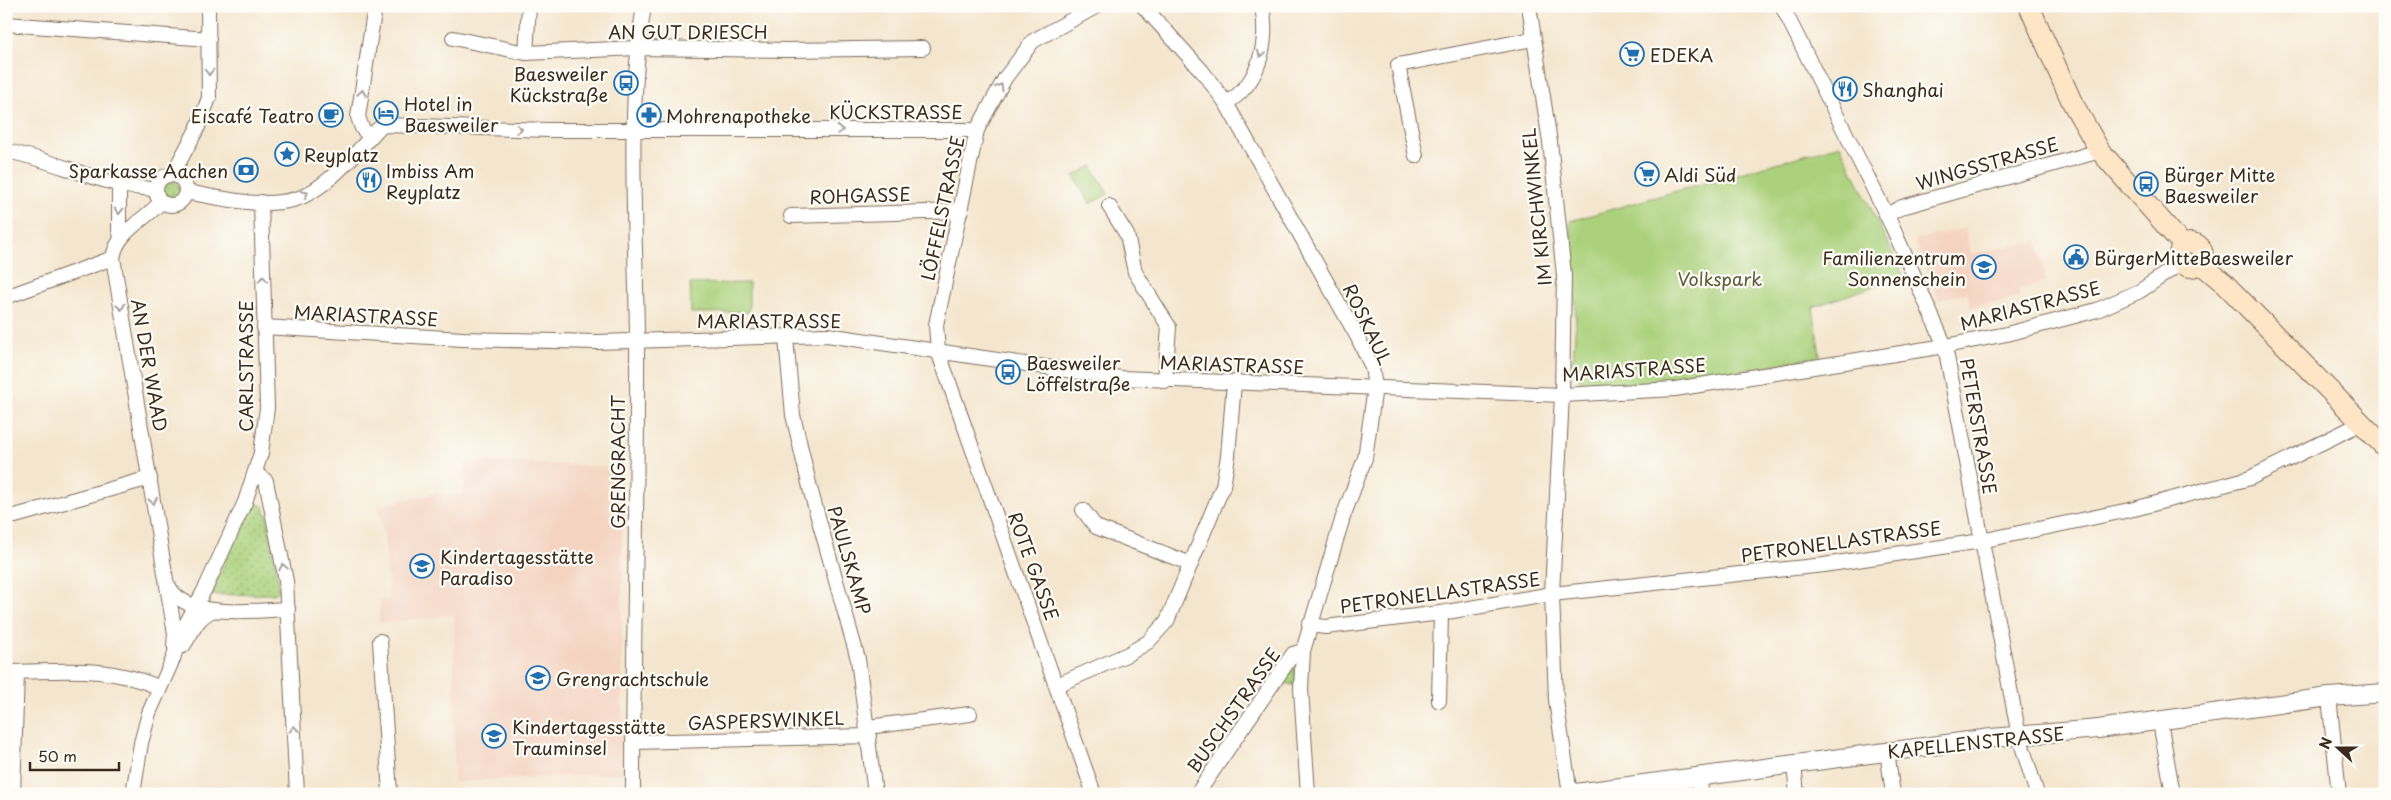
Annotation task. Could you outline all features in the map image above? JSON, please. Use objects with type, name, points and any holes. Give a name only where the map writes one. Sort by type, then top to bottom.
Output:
[{"type":"main road","points":[[2029,6],[2076,110],[2100,151],[2188,257],[2226,284],[2385,447]]},
{"type":"street","points":[[6,298],[112,258],[114,248],[121,236],[158,196],[160,179],[172,175],[197,129],[208,98],[208,6]]},
{"type":"street","points":[[186,192],[261,202],[296,199],[312,191],[341,167],[370,137],[362,128],[358,117],[376,6]]},
{"type":"street","points":[[526,52],[529,6]]},
{"type":"street","name":"GRENGRACHT","points":[[634,794],[637,339],[634,131],[637,48],[644,6]]},
{"type":"street","name":"LÖFFELSTRASSE","points":[[938,351],[936,325],[977,130],[1005,78],[1033,41],[1097,6]]},
{"type":"street","name":"ROSKAUL","points":[[1143,6],[1202,71],[1226,103],[1357,336],[1372,367],[1376,387],[1365,458],[1344,517],[1309,626],[1303,651],[1300,689],[1308,794]]},
{"type":"street","points":[[1226,103],[1251,82],[1264,47],[1266,26],[1262,6]]},
{"type":"street","name":"IM KIRCHWINKEL","points":[[1529,6],[1550,142],[1564,275],[1562,395],[1552,594],[1556,700],[1569,794]]},
{"type":"street","name":"PETERSTRASSE","points":[[1782,6],[1886,215],[1945,346],[2019,736],[2037,794]]},
{"type":"street","points":[[6,24],[209,39]]},
{"type":"street","name":"AN GUT DRIESCH","points":[[453,38],[526,52],[637,48],[789,50],[923,48]]},
{"type":"street","points":[[1416,156],[1398,65],[1533,39]]},
{"type":"street","name":"KÜCKSTRASSE","points":[[370,137],[384,125],[634,131],[977,130]]},
{"type":"street","points":[[6,151],[25,154],[119,185],[142,186],[173,205],[184,198],[186,192],[184,182],[172,175]]},
{"type":"street","name":"WINGSSTRASSE","points":[[1886,215],[1902,206],[2100,151]]},
{"type":"street","points":[[119,185],[119,230],[121,236]]},
{"type":"street","name":"CARLSTRASSE","points":[[174,659],[181,633],[246,502],[256,473],[264,439],[267,408],[261,202]]},
{"type":"street","points":[[1109,206],[1127,235],[1135,272],[1169,327],[1165,381]]},
{"type":"street","name":"ROHGASSE","points":[[791,216],[961,212]]},
{"type":"street","name":"MARIASTRASSE","points":[[264,328],[463,340],[596,342],[637,339],[786,338],[827,335],[1079,373],[1165,381],[1562,395],[1675,389],[1945,346],[2007,334],[2097,310],[2140,291],[2188,257]]},
{"type":"street","name":"AN DER WAAD","points":[[112,258],[165,574],[174,634],[174,659]]},
{"type":"street","name":"PAULSKAMP","points":[[786,338],[793,415],[811,492],[858,659],[875,794]]},
{"type":"street","name":"ROTE GASSE","points":[[938,351],[1094,794]]},
{"type":"street","points":[[1057,685],[1128,654],[1148,642],[1167,621],[1223,486],[1228,456],[1234,383]]},
{"type":"street","name":"PETRONELLASTRASSE","points":[[1309,626],[1326,627],[1441,612],[1552,594],[1824,565],[1981,540],[2134,509],[2250,478],[2362,423]]},
{"type":"street","points":[[256,473],[266,481],[286,581],[297,794]]},
{"type":"street","points":[[15,516],[150,478]]},
{"type":"street","points":[[1083,510],[1096,527],[1191,564]]},
{"type":"street","name":"AN DER WAAD","points":[[165,574],[175,596],[186,604],[196,605]]},
{"type":"street","points":[[196,605],[214,610],[288,609]]},
{"type":"street","name":"CARLSTRASSE","points":[[133,794],[141,742],[160,688],[174,659],[189,638],[198,620],[203,615],[214,610]]},
{"type":"street","points":[[1439,701],[1441,612]]},
{"type":"street","points":[[380,641],[390,794]]},
{"type":"street","name":"BUSCHSTRASSE","points":[[1197,794],[1293,654],[1303,651]]},
{"type":"street","points":[[13,794],[12,672],[98,670],[122,674],[160,688]]},
{"type":"street","name":"KAPELLENSTRASSE","points":[[1569,794],[1701,785],[1794,765],[1888,751],[2160,722],[2329,697],[2385,693]]},
{"type":"street","points":[[2329,697],[2339,794]]},
{"type":"street","name":"GASPERSWINKEL","points":[[633,742],[868,731],[970,714]]},
{"type":"street","points":[[2160,722],[2173,794]]},
{"type":"street","points":[[1888,751],[1893,794]]},
{"type":"street","points":[[1794,765],[1797,794]]},
{"type":"shaded area","name":"Familienzentrum Sonnenschein","points":[[1965,228],[1971,254],[2038,241],[2046,281],[2018,290],[2020,297],[1971,308],[1967,293],[1938,300],[1914,240]]},
{"type":"shaded area","name":"Grengrachtschule","points":[[466,461],[622,467],[622,773],[454,782],[454,615],[379,623],[380,601],[389,599],[384,533],[378,506],[437,493],[463,495]]},
{"type":"green space","name":"Volkspark","points":[[1840,145],[1904,276],[1813,307],[1820,356],[1736,372],[1587,389],[1578,377],[1573,365],[1576,316],[1570,221]]},
{"type":"green space","points":[[1092,166],[1108,194],[1090,204],[1074,176]]},
{"type":"green space","points":[[168,181],[174,181],[179,186],[177,195],[168,197],[163,192],[163,186]]},
{"type":"green space","points":[[749,283],[749,312],[691,313],[690,284]]},
{"type":"green space","points":[[252,502],[263,506],[267,515],[280,591],[274,594],[210,595]]},
{"type":"green space","points":[[1294,660],[1296,686],[1278,681]]},
{"type":"place","name":"EDEKA","points":[[1632,54]]},
{"type":"place","name":"Baesweiler Kückstraße","points":[[626,83]]},
{"type":"place","name":"Shanghai","points":[[1845,89]]},
{"type":"place","name":"Hotel in Baesweiler","points":[[386,113]]},
{"type":"place","name":"Eiscafé Teatro","points":[[331,115]]},
{"type":"place","name":"Mohrenapotheke","points":[[649,115]]},
{"type":"place","name":"Reyplatz","points":[[287,154]]},
{"type":"place","name":"Sparkasse Aachen","points":[[246,170]]},
{"type":"place","name":"Aldi Süd","points":[[1647,174]]},
{"type":"place","name":"Imbiss Am Reyplatz","points":[[369,180]]},
{"type":"place","name":"Bürger Mitte Baesweiler","points":[[2146,184]]},
{"type":"place","name":"BürgerMitteBaesweiler","points":[[2076,257]]},
{"type":"place","name":"Familienzentrum Sonnenschein","points":[[1984,267]]},
{"type":"place","name":"Baesweiler Löffelstraße","points":[[1008,372]]},
{"type":"place","name":"Kindertagesstätte Paradiso","points":[[422,566]]},
{"type":"place","name":"Grengrachtschule","points":[[538,678]]},
{"type":"place","name":"Kindertagesstätte Trauminsel","points":[[494,736]]}]
